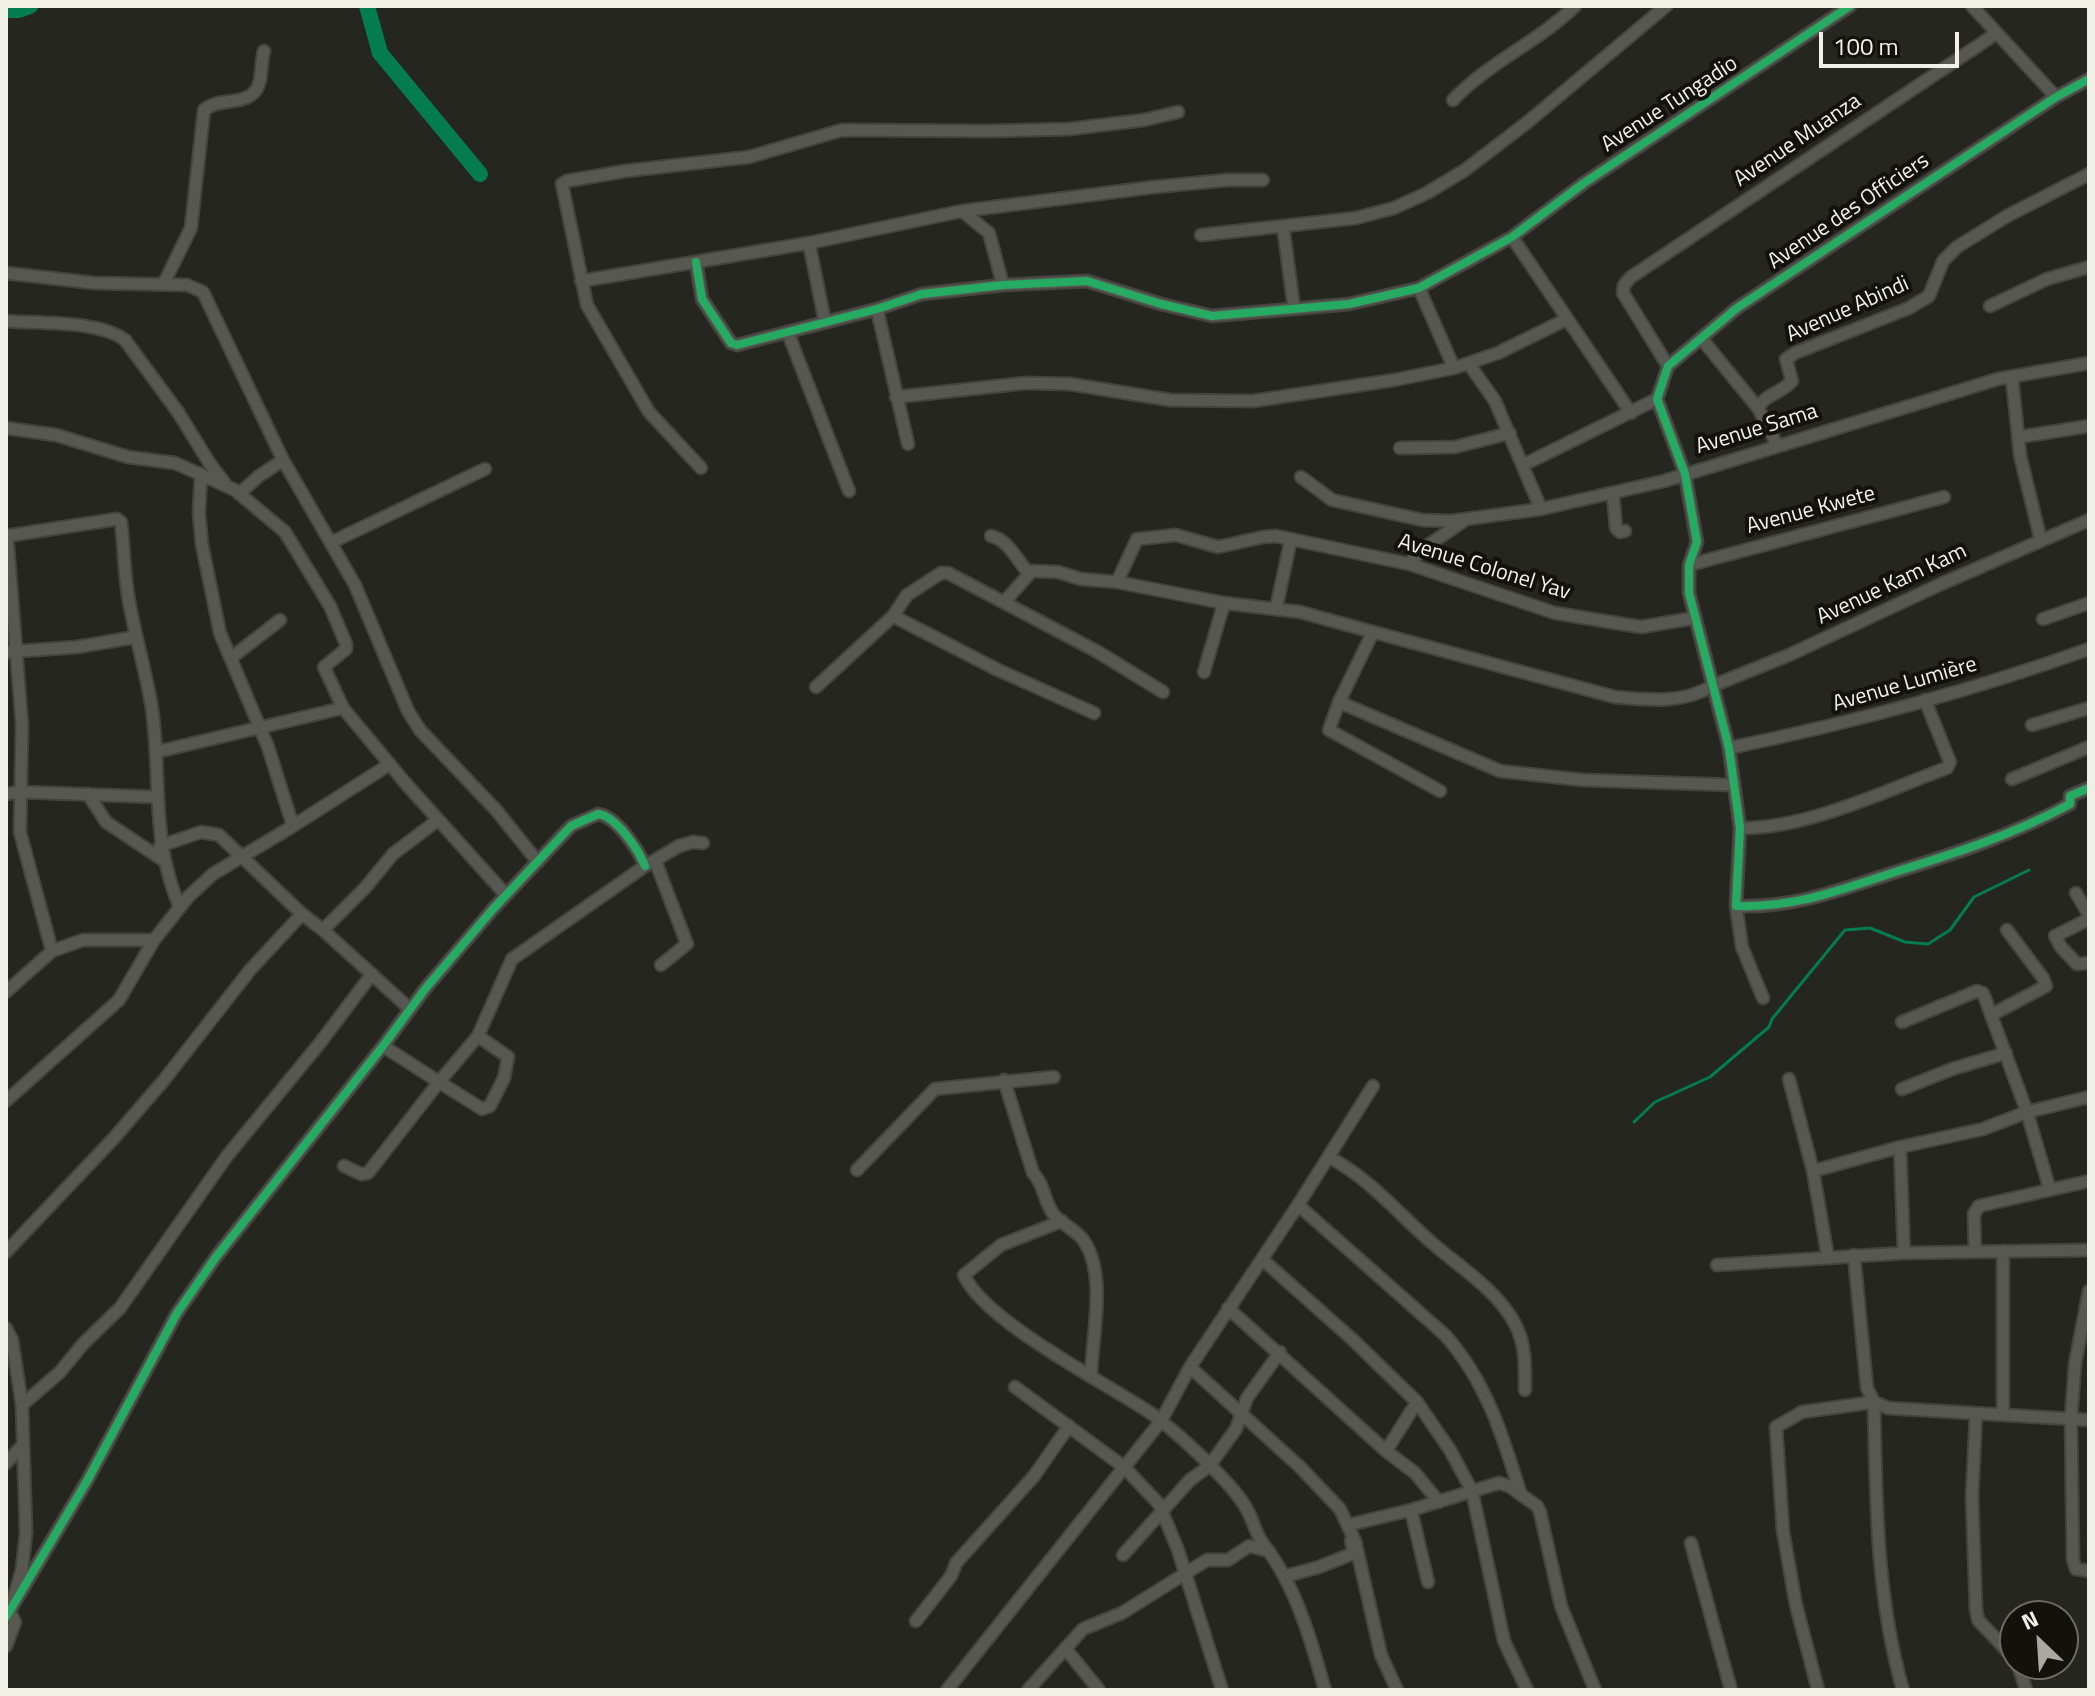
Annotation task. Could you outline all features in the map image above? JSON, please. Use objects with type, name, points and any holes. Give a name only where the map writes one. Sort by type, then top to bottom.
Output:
[{"type":"street","points":[[1453,100],[1479,75],[1559,22],[1575,6]]},
{"type":"street","points":[[1201,235],[1212,231],[1356,218],[1394,208],[1427,193],[1465,170],[1529,121],[1666,6]]},
{"type":"street","name":"Avenue Tungadio","points":[[696,262],[702,299],[731,343],[742,345],[922,294],[1073,280],[1087,281],[1212,316],[1349,304],[1419,288],[1512,237],[1584,183],[1850,6]]},
{"type":"street","points":[[1972,6],[2056,97]]},
{"type":"street","name":"Avenue Muanza","points":[[1668,366],[1623,293],[1624,285],[1631,277],[1997,33]]},
{"type":"street","points":[[164,283],[191,228],[204,110],[213,104],[249,98],[260,82],[264,51]]},
{"type":"street","name":"Avenue des Officiers","points":[[1668,366],[1737,308],[2056,97],[2089,79]]},
{"type":"street","points":[[701,468],[649,412],[587,305],[562,184],[749,157],[842,130],[1069,129],[1144,120],[1178,112]]},
{"type":"street","name":"Avenue Abindi","points":[[1758,408],[1766,397],[1792,381],[1786,359],[1909,308],[1929,296],[1943,261],[1957,247],[2007,216],[2089,174]]},
{"type":"street","points":[[581,281],[809,243],[962,211],[1154,187],[1263,180]]},
{"type":"street","points":[[962,211],[989,233],[1003,285]]},
{"type":"street","points":[[1283,226],[1294,308]]},
{"type":"street","points":[[1512,237],[1631,413]]},
{"type":"street","points":[[809,243],[825,322]]},
{"type":"street","points":[[1990,306],[2047,279],[2089,267]]},
{"type":"street","points":[[6,273],[94,283],[187,285],[203,292],[283,460],[355,585],[408,711],[430,741],[496,810],[538,862]]},
{"type":"street","points":[[1419,288],[1454,368]]},
{"type":"street","points":[[877,309],[908,444]]},
{"type":"street","points":[[896,397],[1041,383],[1070,384],[1170,400],[1253,401],[1454,368],[1498,353],[1567,319]]},
{"type":"street","points":[[6,321],[100,328],[125,340],[227,486]]},
{"type":"street","points":[[788,333],[849,491]]},
{"type":"street","points":[[1701,338],[1758,408],[1777,445]]},
{"type":"street","name":"Avenue Sama","points":[[1301,477],[1332,500],[1422,520],[1439,522],[1541,509],[1613,494],[1685,474],[1998,379],[2089,363]]},
{"type":"street","points":[[1469,364],[1495,401],[1541,509]]},
{"type":"street","points":[[1668,366],[1657,399],[1685,474],[1697,542],[1687,580],[1694,618],[1729,748],[1740,828],[1736,906],[1742,947],[1763,998]]},
{"type":"street","points":[[2012,378],[2027,493],[2041,541]]},
{"type":"street","points":[[1523,465],[1657,399]]},
{"type":"street","points":[[2019,437],[2089,426]]},
{"type":"street","points":[[6,428],[56,435],[128,457],[175,463],[227,486],[285,532],[330,606],[346,649],[324,667],[343,708],[506,895]]},
{"type":"street","points":[[1400,448],[1455,447],[1510,433]]},
{"type":"street","points":[[239,494],[283,460]]},
{"type":"street","points":[[332,542],[485,469]]},
{"type":"street","points":[[201,474],[199,513],[204,558],[220,633],[260,728],[293,826]]},
{"type":"street","points":[[1613,494],[1617,529],[1625,531]]},
{"type":"street","name":"Avenue Kwete","points":[[1689,565],[1944,497]]},
{"type":"street","points":[[52,951],[20,832],[22,725],[12,652],[7,535],[119,519],[136,637],[151,707],[160,846],[180,908]]},
{"type":"street","points":[[1409,564],[1424,548],[1466,519]]},
{"type":"street","name":"Avenue Kam Kam","points":[[1029,573],[1034,570],[1058,572],[1081,579],[1117,582],[1224,603],[1276,609],[1615,697],[1674,699],[1694,695],[1789,655],[2089,520]]},
{"type":"street","name":"Avenue Colonel Yav","points":[[1117,582],[1137,539],[1176,535],[1218,547],[1263,537],[1291,539],[1409,564],[1555,613],[1641,627],[1694,618]]},
{"type":"street","points":[[991,536],[1006,543],[1029,573],[1005,601]]},
{"type":"street","points":[[1276,609],[1291,539]]},
{"type":"street","points":[[816,687],[893,616],[907,595],[941,573],[948,573],[1098,652],[1163,692]]},
{"type":"street","points":[[1204,672],[1224,603]]},
{"type":"street","points":[[2043,619],[2089,603]]},
{"type":"street","points":[[893,616],[998,670],[1094,713]]},
{"type":"street","points":[[231,658],[280,620]]},
{"type":"street","points":[[1373,632],[1329,730],[1440,791]]},
{"type":"street","points":[[12,652],[77,647],[136,637]]},
{"type":"street","name":"Avenue Lumière","points":[[1729,748],[1828,727],[2006,678],[2089,649]]},
{"type":"street","points":[[1740,828],[1758,829],[1788,823],[1947,768],[1950,762],[1925,700]]},
{"type":"street","points":[[1339,702],[1500,771],[1583,780],[1733,785]]},
{"type":"street","points":[[156,752],[343,708]]},
{"type":"street","points":[[2032,725],[2089,708]]},
{"type":"street","points":[[2012,779],[2089,747]]},
{"type":"street","points":[[6,1101],[119,1000],[154,940],[213,874],[390,764]]},
{"type":"street","points":[[1736,906],[1807,901],[1951,856],[2031,825],[2070,804],[2070,796],[2089,788]]},
{"type":"street","points":[[6,794],[157,797]]},
{"type":"street","points":[[88,794],[106,822],[163,860]]},
{"type":"street","points":[[8,1615],[87,1481],[177,1313],[216,1257],[410,1009],[506,895],[571,826],[598,814],[614,820],[650,863],[687,944],[661,965]]},
{"type":"street","points":[[323,930],[365,888],[393,854],[438,820]]},
{"type":"street","points":[[160,846],[211,831],[242,855],[302,914],[410,1009]]},
{"type":"street","points":[[344,1166],[361,1174],[368,1173],[478,1036],[512,959],[650,863],[688,843],[703,843]]},
{"type":"street","points":[[2076,893],[2089,917],[2055,936],[2077,964],[2089,963]]},
{"type":"street","points":[[6,1252],[114,1138],[250,970],[302,914]]},
{"type":"street","points":[[1993,1014],[2046,986],[2007,930]]},
{"type":"street","points":[[6,992],[52,951],[83,940],[154,940]]},
{"type":"street","points":[[22,1405],[60,1372],[120,1308],[227,1156],[372,974]]},
{"type":"street","points":[[1902,1022],[1981,991],[1993,1014],[2027,1112],[2050,1190]]},
{"type":"street","points":[[383,1046],[482,1109],[490,1106],[504,1078],[508,1057],[478,1036]]},
{"type":"street","points":[[1902,1089],[1952,1069],[2006,1053]]},
{"type":"street","points":[[857,1170],[935,1089],[1054,1077]]},
{"type":"street","points":[[1789,1079],[1813,1171],[1828,1258]]},
{"type":"street","points":[[1004,1080],[1033,1173],[1040,1181],[1050,1211],[1074,1229],[1084,1242],[1095,1269],[1091,1376]]},
{"type":"street","points":[[947,1690],[1161,1421],[1190,1367],[1373,1086]]},
{"type":"street","points":[[1813,1171],[1900,1147],[1983,1129],[2027,1112],[2089,1097]]},
{"type":"street","points":[[1900,1147],[1904,1253]]},
{"type":"street","points":[[1329,1157],[1371,1185],[1415,1228],[1482,1285],[1514,1320],[1523,1345],[1525,1390]]},
{"type":"street","points":[[1975,1252],[1974,1214],[1979,1206],[2089,1181]]},
{"type":"street","points":[[1298,1205],[1445,1335],[1465,1358],[1489,1401],[1521,1495]]},
{"type":"street","points":[[1062,1221],[1015,1238],[990,1253],[964,1275],[969,1286],[996,1314],[1161,1421],[1209,1466],[1246,1507],[1263,1543],[1286,1576],[1325,1690]]},
{"type":"street","points":[[1717,1265],[1854,1255],[2089,1250]]},
{"type":"street","points":[[2003,1251],[2003,1415]]},
{"type":"street","points":[[1854,1255],[1867,1388],[1874,1402],[1876,1516],[1883,1602],[1903,1690]]},
{"type":"street","points":[[1262,1259],[1417,1402],[1450,1450],[1472,1491],[1504,1641],[1527,1690]]},
{"type":"street","points":[[2089,1291],[2075,1364],[2071,1419],[2073,1560],[2076,1569],[2089,1571]]},
{"type":"street","points":[[1228,1308],[1386,1451],[1415,1473],[1439,1502]]},
{"type":"street","points":[[6,1328],[12,1340],[22,1405],[26,1533],[22,1569],[8,1615]]},
{"type":"street","points":[[1123,1555],[1190,1480],[1209,1466],[1236,1429],[1247,1398],[1280,1352]]},
{"type":"street","points":[[1190,1367],[1328,1495],[1348,1525],[1360,1557],[1381,1655],[1397,1690]]},
{"type":"street","points":[[1015,1387],[1124,1467],[1163,1510],[1222,1690]]},
{"type":"street","points":[[1386,1451],[1417,1402]]},
{"type":"street","points":[[1818,1690],[1796,1605],[1783,1531],[1776,1427],[1802,1412],[1874,1402],[1888,1408],[2089,1420]]},
{"type":"street","points":[[1976,1415],[1972,1497],[1976,1609],[1978,1620],[1999,1643]]},
{"type":"street","points":[[916,1621],[951,1576],[956,1563],[1034,1476],[1069,1426]]},
{"type":"street","points":[[6,1463],[22,1446]]},
{"type":"street","points":[[1348,1525],[1411,1510],[1499,1483],[1509,1486],[1537,1506],[1540,1512],[1561,1606],[1595,1690]]},
{"type":"street","points":[[1411,1510],[1428,1582]]},
{"type":"street","points":[[1286,1576],[1354,1553],[1348,1525]]},
{"type":"street","points":[[1691,1543],[1731,1690]]},
{"type":"street","points":[[1028,1690],[1083,1629],[1122,1613],[1207,1560],[1228,1560],[1249,1546],[1271,1551]]},
{"type":"street","points":[[6,1646],[15,1622],[8,1615]]},
{"type":"street","points":[[1065,1648],[1099,1690]]},
{"type":"waterway","points":[[6,10],[30,6]]},
{"type":"waterway","points":[[367,6],[380,53],[480,174]]},
{"type":"waterway","points":[[1634,1122],[1655,1102],[1710,1077],[1769,1027],[1772,1019],[1845,930],[1870,928],[1905,942],[1928,944],[1950,930],[1974,897],[2029,870]]},
{"type":"cycle path","points":[[696,262],[702,299],[731,343],[737,345],[877,309],[922,294],[1003,285],[1087,281],[1212,316],[1349,304],[1419,288],[1512,237],[1584,183],[1850,6]]},
{"type":"cycle path","points":[[2089,79],[2056,97],[1737,308],[1668,366],[1657,399],[1685,474],[1697,542],[1689,565],[1689,593],[1729,748],[1740,828],[1736,906],[1812,898],[1957,852],[2048,815],[2070,804],[2070,796],[2089,788]]},
{"type":"cycle path","points":[[6,1617],[87,1481],[177,1313],[216,1257],[425,989],[493,909],[571,826],[598,814],[619,827],[645,866]]}]
